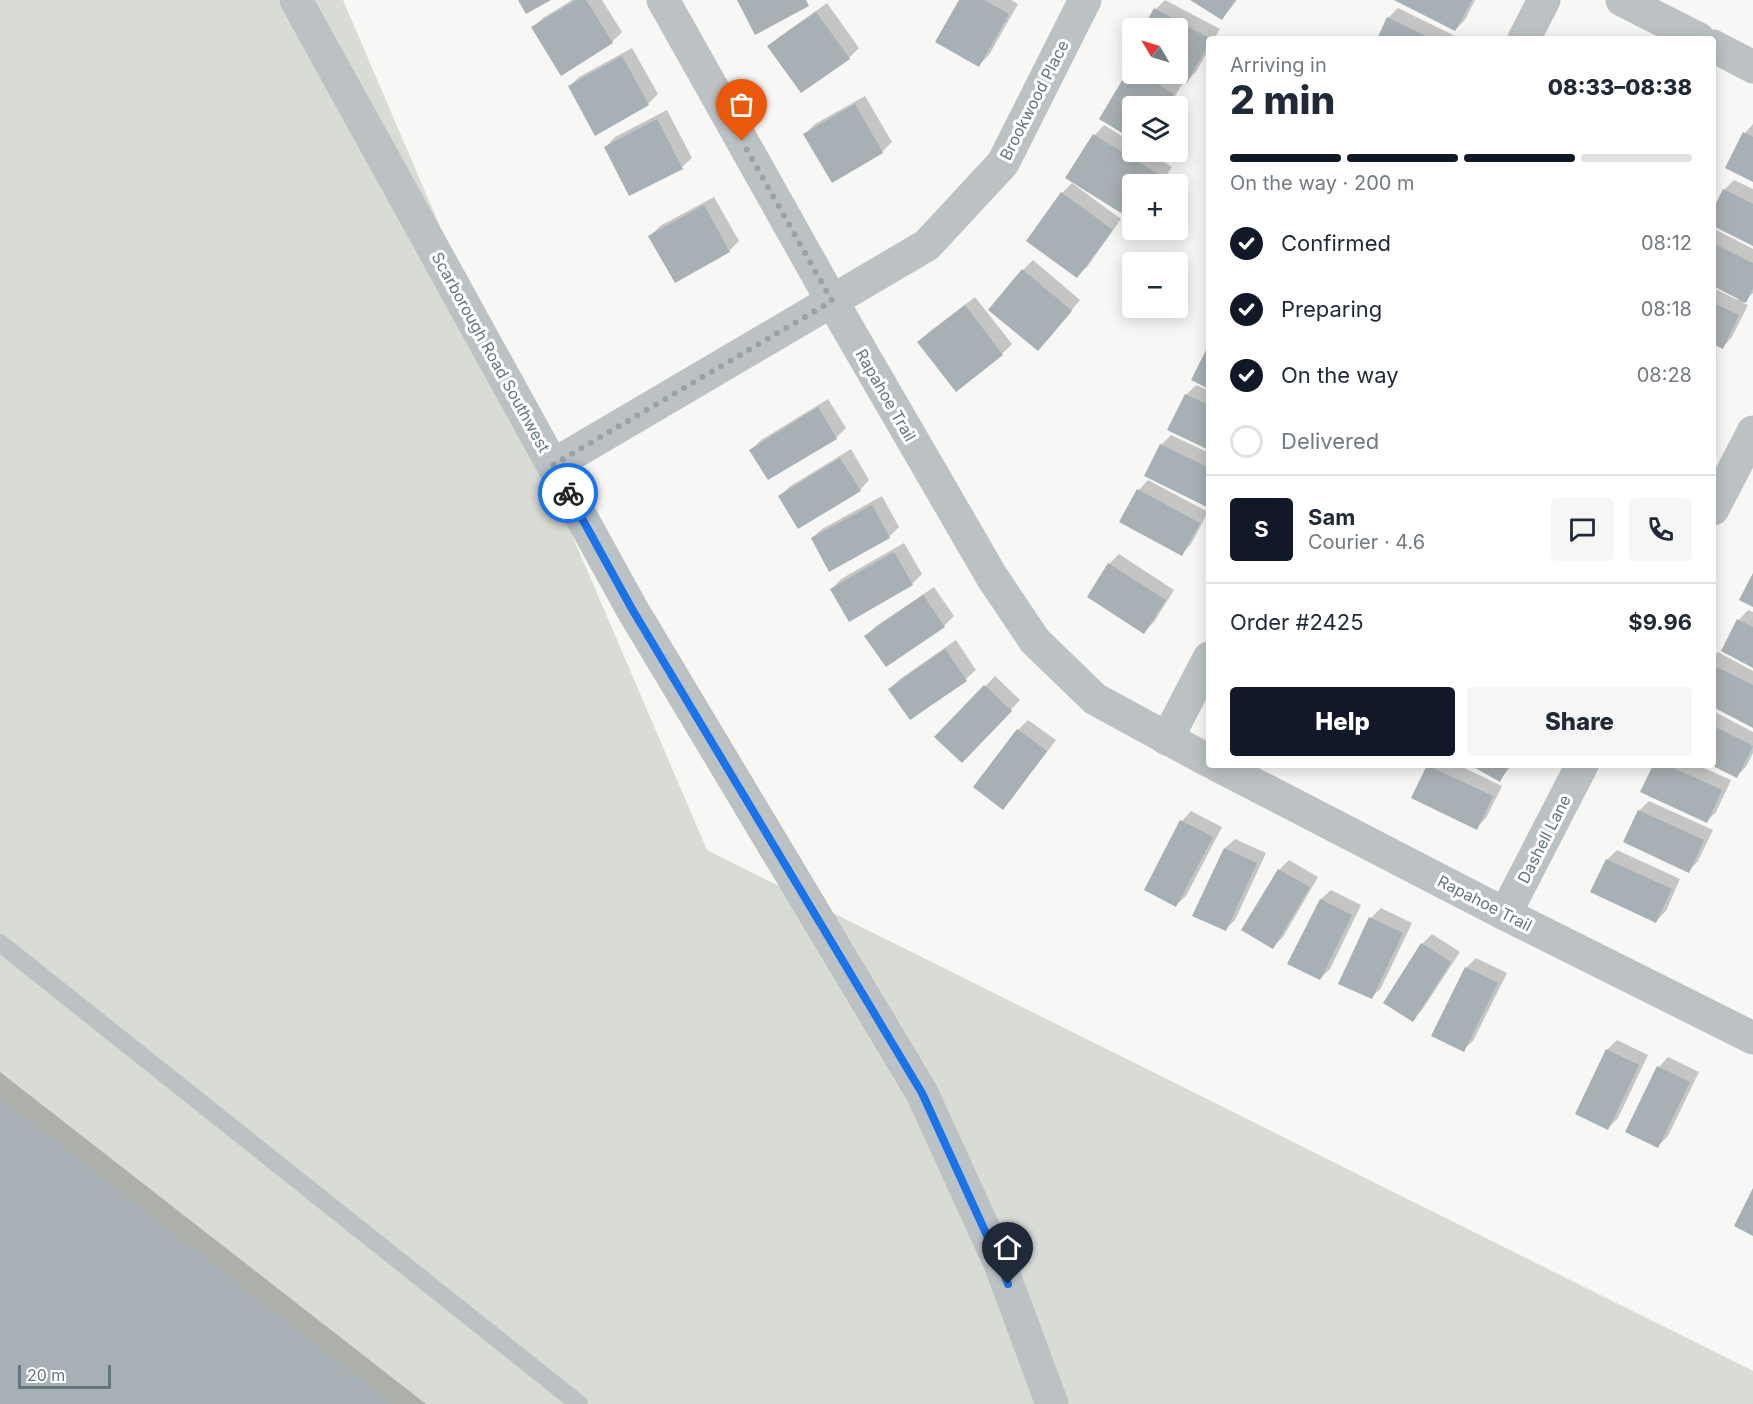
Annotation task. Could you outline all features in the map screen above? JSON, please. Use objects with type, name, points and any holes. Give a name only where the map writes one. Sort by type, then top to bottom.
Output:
[{"type":"street","name":"Scarborough Road Southwest","points":[[296,0],[632,609],[922,1093],[1000,1264],[1052,1404]]},
{"type":"street","name":"Rapahoe Trail","points":[[663,0],[832,301],[992,576],[1035,641],[1095,699],[1206,759]]},
{"type":"street","name":"Brookwood Place","points":[[553,465],[927,245],[1003,163],[1085,0]]},
{"type":"street","points":[[1526,36],[1544,0]]},
{"type":"street","points":[[1622,0],[1693,36]]},
{"type":"street","points":[[1716,48],[1753,67]]},
{"type":"street","points":[[1716,503],[1753,432]]},
{"type":"street","points":[[1167,739],[1206,664]]},
{"type":"street","name":"Rapahoe Trail","points":[[1223,768],[1505,914],[1753,1038]]},
{"type":"street","name":"Dashell Lane","points":[[1505,914],[1580,768]]},
{"type":"lane","points":[[0,943],[579,1404]]},
{"type":"shaded area","points":[[0,0],[343,0],[707,850],[1753,1371],[1753,1404],[0,1404]]},
{"type":"building","points":[[518,0],[551,0],[526,14]]},
{"type":"building","points":[[576,0],[586,0],[613,43],[561,76],[531,27]]},
{"type":"building","points":[[737,0],[806,0],[809,6],[755,35]]},
{"type":"building","points":[[959,0],[984,0],[1009,14],[979,67],[935,42]]},
{"type":"building","points":[[1190,0],[1235,0],[1222,20]]},
{"type":"building","points":[[1394,0],[1472,0],[1455,31]]},
{"type":"building","points":[[1154,8],[1172,18],[1148,18]]},
{"type":"building","points":[[816,12],[850,59],[801,93],[767,46]]},
{"type":"building","points":[[1387,17],[1426,36],[1378,36]]},
{"type":"building","points":[[1188,27],[1206,36],[1206,48],[1188,81]]},
{"type":"building","points":[[622,56],[649,105],[595,136],[568,86]]},
{"type":"building","points":[[1122,80],[1122,84],[1158,84],[1174,94],[1173,96],[1122,96],[1122,133],[1099,119]]},
{"type":"building","points":[[855,104],[883,153],[832,183],[803,134]]},
{"type":"building","points":[[657,119],[683,169],[629,196],[604,147]]},
{"type":"building","points":[[1743,132],[1753,137],[1753,182],[1725,168]]},
{"type":"building","points":[[1093,134],[1122,152],[1122,162],[1139,162],[1158,174],[1122,174],[1121,213],[1065,178]]},
{"type":"building","points":[[1723,189],[1753,204],[1753,246],[1716,228],[1716,203]]},
{"type":"building","points":[[1061,192],[1113,230],[1077,278],[1026,241]]},
{"type":"building","points":[[704,205],[730,252],[675,283],[648,236]]},
{"type":"building","points":[[1716,244],[1753,263],[1753,288],[1746,303],[1716,288]]},
{"type":"building","points":[[1022,269],[1072,311],[1038,351],[988,310]]},
{"type":"building","points":[[1716,304],[1739,315],[1723,349],[1716,346]]},
{"type":"building","points":[[965,305],[1003,355],[956,392],[917,342]]},
{"type":"building","points":[[1206,350],[1206,388],[1191,380]]},
{"type":"building","points":[[1185,394],[1206,404],[1206,449],[1167,430]]},
{"type":"building","points":[[818,407],[837,439],[768,480],[749,450]]},
{"type":"building","points":[[1160,444],[1206,467],[1206,507],[1144,476]]},
{"type":"building","points":[[840,458],[861,491],[798,529],[778,496]]},
{"type":"building","points":[[1137,489],[1200,523],[1182,556],[1119,522]]},
{"type":"building","points":[[872,505],[890,538],[829,572],[811,538]]},
{"type":"building","points":[[894,552],[913,585],[849,622],[830,589]]},
{"type":"building","points":[[1108,563],[1166,600],[1144,634],[1087,597]]},
{"type":"building","points":[[1753,573],[1753,607],[1739,600]]},
{"type":"building","points":[[923,595],[945,627],[886,667],[864,636]]},
{"type":"building","points":[[1737,619],[1753,627],[1753,668],[1721,651]]},
{"type":"building","points":[[945,649],[967,681],[910,720],[888,689]]},
{"type":"building","points":[[1716,666],[1753,685],[1753,728],[1716,709]]},
{"type":"building","points":[[984,685],[1012,711],[962,763],[934,737]]},
{"type":"building","points":[[1716,728],[1753,746],[1737,778],[1716,768]]},
{"type":"building","points":[[1017,729],[1047,751],[1003,810],[973,787]]},
{"type":"building","points":[[1426,768],[1433,768],[1493,796],[1477,830],[1411,798]]},
{"type":"building","points":[[1475,768],[1507,768],[1500,782]]},
{"type":"building","points":[[1652,768],[1674,768],[1722,790],[1707,823],[1640,792]]},
{"type":"building","points":[[1638,810],[1704,840],[1689,873],[1623,842]]},
{"type":"building","points":[[1180,820],[1213,837],[1176,907],[1144,890]]},
{"type":"building","points":[[1224,848],[1257,863],[1226,931],[1192,916]]},
{"type":"building","points":[[1606,859],[1672,889],[1656,923],[1590,892]]},
{"type":"building","points":[[1278,869],[1310,887],[1273,949],[1241,930]]},
{"type":"building","points":[[1320,899],[1352,915],[1320,980],[1287,964]]},
{"type":"building","points":[[1369,917],[1403,933],[1372,999],[1338,984]]},
{"type":"building","points":[[1421,943],[1451,962],[1413,1022],[1383,1003]]},
{"type":"building","points":[[1465,967],[1498,983],[1464,1052],[1431,1036]]},
{"type":"building","points":[[1606,1049],[1639,1065],[1608,1130],[1575,1114]]},
{"type":"building","points":[[1657,1066],[1690,1082],[1658,1148],[1625,1132]]},
{"type":"building","points":[[0,1098],[392,1404],[0,1404]]},
{"type":"building","points":[[1753,1188],[1753,1236],[1734,1226]]},
{"type":"way so far","points":[[568,493],[553,465],[832,301],[742,141]]},
{"type":"route","points":[[568,493],[632,609],[922,1093],[1008,1284]]}]
